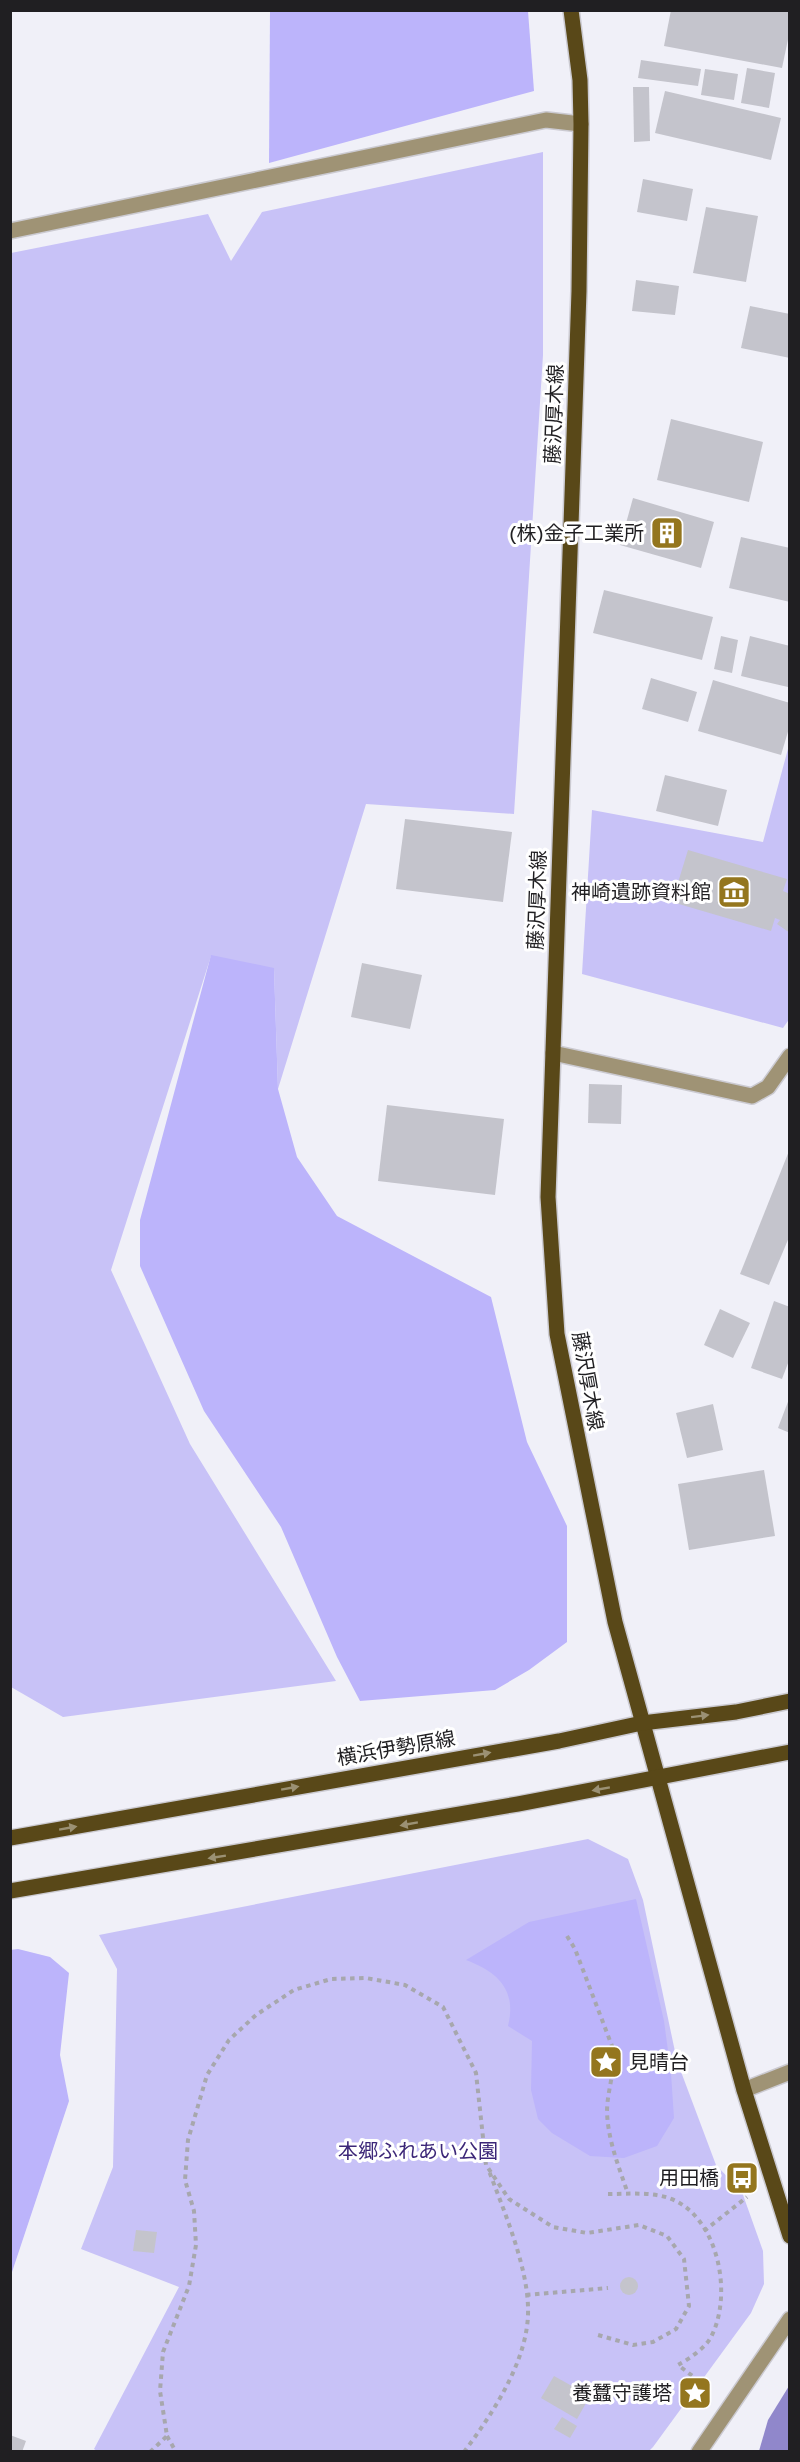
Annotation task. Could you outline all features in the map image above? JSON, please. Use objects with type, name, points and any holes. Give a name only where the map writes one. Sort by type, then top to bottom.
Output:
[{"type":"main road","name":"藤沢厚木線","points":[[570,10],[580,80],[579,302],[548,1197],[557,1334],[615,1622],[658,1779]]},
{"type":"main road","name":"横浜伊勢原線","points":[[10,1838],[560,1741],[642,1723],[736,1712],[789,1701]]},
{"type":"main road","points":[[10,1891],[658,1779],[789,1752]]},
{"type":"main road","points":[[658,1779],[744,2090],[789,2236]]},
{"type":"street","points":[[10,231],[546,120],[581,124]]},
{"type":"street","points":[[553,1053],[752,1096],[768,1087],[789,1056]]},
{"type":"street","points":[[744,2090],[789,2072]]},
{"type":"street","points":[[699,2451],[789,2319]]},
{"type":"path","points":[[567,1936],[575,1949],[612,2046],[615,2060],[608,2094],[609,2130],[628,2194]]},
{"type":"path","points":[[176,2451],[167,2436],[160,2391],[163,2352],[189,2286],[196,2245],[194,2211],[185,2180],[188,2140],[207,2075],[229,2040],[256,2015],[294,1990],[331,1979],[366,1978],[405,1984],[443,2007],[476,2073],[486,2165],[504,2213],[529,2307],[525,2342],[492,2415],[464,2451]]},
{"type":"path","points":[[486,2165],[509,2199],[553,2226],[587,2233],[639,2225],[667,2236],[684,2259],[689,2306],[676,2329],[653,2342],[633,2345],[598,2335]]},
{"type":"path","points":[[704,2231],[745,2199],[753,2189]]},
{"type":"path","points":[[608,2194],[661,2196],[674,2200],[697,2217],[718,2255],[721,2275],[719,2307],[712,2337],[678,2365],[707,2387]]},
{"type":"path","points":[[526,2295],[608,2288]]},
{"type":"path","points":[[150,2451],[167,2436]]},
{"type":"green space","points":[[543,152],[543,355],[514,814],[366,804],[278,1089],[274,969],[211,956],[111,1270],[190,1444],[336,1681],[63,1717],[11,1687],[11,253],[208,214],[231,261],[262,212]]},
{"type":"green space","points":[[789,745],[790,1018],[783,1028],[582,974],[592,810],[763,842]]},
{"type":"green space","name":"本郷ふれあい公園","points":[[588,1839],[628,1859],[643,1900],[677,2061],[716,2165],[742,2192],[763,2251],[764,2284],[751,2313],[653,2447],[649,2451],[97,2451],[94,2449],[179,2287],[81,2249],[113,2167],[117,1969],[99,1935]]},
{"type":"shaded area","points":[[270,11],[528,11],[534,91],[269,163]]},
{"type":"shaded area","points":[[211,955],[274,968],[278,1089],[297,1157],[337,1216],[491,1297],[527,1442],[567,1526],[567,1642],[529,1670],[495,1690],[360,1701],[337,1657],[281,1527],[204,1411],[140,1266],[140,1220]]},
{"type":"shaded area","points":[[636,1899],[664,2021],[674,2118],[657,2146],[624,2158],[590,2156],[552,2133],[538,2119],[531,2090],[532,2041],[508,2026],[510,2002],[502,1984],[487,1970],[466,1960],[529,1922]]},
{"type":"shaded area","points":[[18,1949],[50,1957],[69,1973],[60,2055],[69,2101],[11,2275],[10,1950]]},
{"type":"shaded area","points":[[789,2386],[789,2451],[759,2451],[768,2420]]},
{"type":"building","points":[[671,10],[790,10],[790,30],[782,68],[664,46]]},
{"type":"building","points":[[641,60],[701,69],[698,86],[638,78]]},
{"type":"building","points":[[747,68],[775,73],[769,108],[741,103]]},
{"type":"building","points":[[705,69],[738,74],[734,100],[701,95]]},
{"type":"building","points":[[633,87],[649,87],[650,141],[634,142]]},
{"type":"building","points":[[665,91],[781,118],[771,160],[655,133]]},
{"type":"building","points":[[643,179],[693,189],[687,221],[637,212]]},
{"type":"building","points":[[706,207],[758,216],[746,282],[693,273]]},
{"type":"building","points":[[636,280],[679,286],[675,315],[632,311]]},
{"type":"building","points":[[750,306],[790,314],[790,358],[741,348]]},
{"type":"building","points":[[671,419],[763,442],[749,502],[657,480]]},
{"type":"building","name":"(株)金子工業所","points":[[633,498],[714,522],[701,568],[620,545]]},
{"type":"building","points":[[741,537],[790,548],[790,602],[729,588]]},
{"type":"building","points":[[604,590],[713,617],[702,660],[593,633]]},
{"type":"building","points":[[721,636],[738,640],[732,673],[714,669]]},
{"type":"building","points":[[750,636],[790,646],[788,687],[741,676]]},
{"type":"building","points":[[651,678],[697,692],[688,722],[642,709]]},
{"type":"building","points":[[713,680],[790,703],[790,725],[781,755],[698,731]]},
{"type":"building","points":[[665,775],[727,790],[718,826],[656,811]]},
{"type":"building","points":[[405,819],[512,832],[503,902],[396,889]]},
{"type":"building","points":[[688,850],[787,879],[783,891],[790,894],[790,933],[777,924],[780,920],[775,918],[771,931],[672,902]]},
{"type":"building","points":[[362,963],[422,975],[410,1029],[351,1017]]},
{"type":"building","points":[[589,1084],[622,1085],[621,1124],[588,1123]]},
{"type":"building","points":[[387,1105],[504,1119],[495,1195],[378,1181]]},
{"type":"building","points":[[789,1151],[790,1235],[769,1285],[740,1274]]},
{"type":"building","points":[[774,1301],[790,1307],[790,1358],[782,1379],[751,1368]]},
{"type":"building","points":[[720,1309],[750,1323],[733,1358],[704,1345]]},
{"type":"building","points":[[790,1399],[790,1433],[778,1428]]},
{"type":"building","points":[[713,1404],[723,1450],[687,1458],[676,1413]]},
{"type":"building","points":[[764,1470],[775,1536],[689,1550],[678,1484]]},
{"type":"building","points":[[136,2230],[157,2232],[154,2253],[133,2251]]},
{"type":"building","points":[[625,2277],[633,2277],[638,2282],[636,2293],[625,2295],[620,2290],[620,2282]]},
{"type":"building","points":[[554,2376],[590,2396],[577,2419],[541,2398]]},
{"type":"building","points":[[562,2417],[577,2426],[570,2438],[554,2429]]},
{"type":"building","points":[[10,2435],[26,2441],[22,2452],[10,2452]]},
{"type":"place","name":"(株)金子工業所","points":[[667,533]]},
{"type":"place","name":"神崎遺跡資料館","points":[[734,892]]},
{"type":"place","name":"見晴台","points":[[606,2062]]},
{"type":"place","name":"用田橋","points":[[742,2178]]},
{"type":"place","name":"養蠶守護塔","points":[[695,2393]]}]
